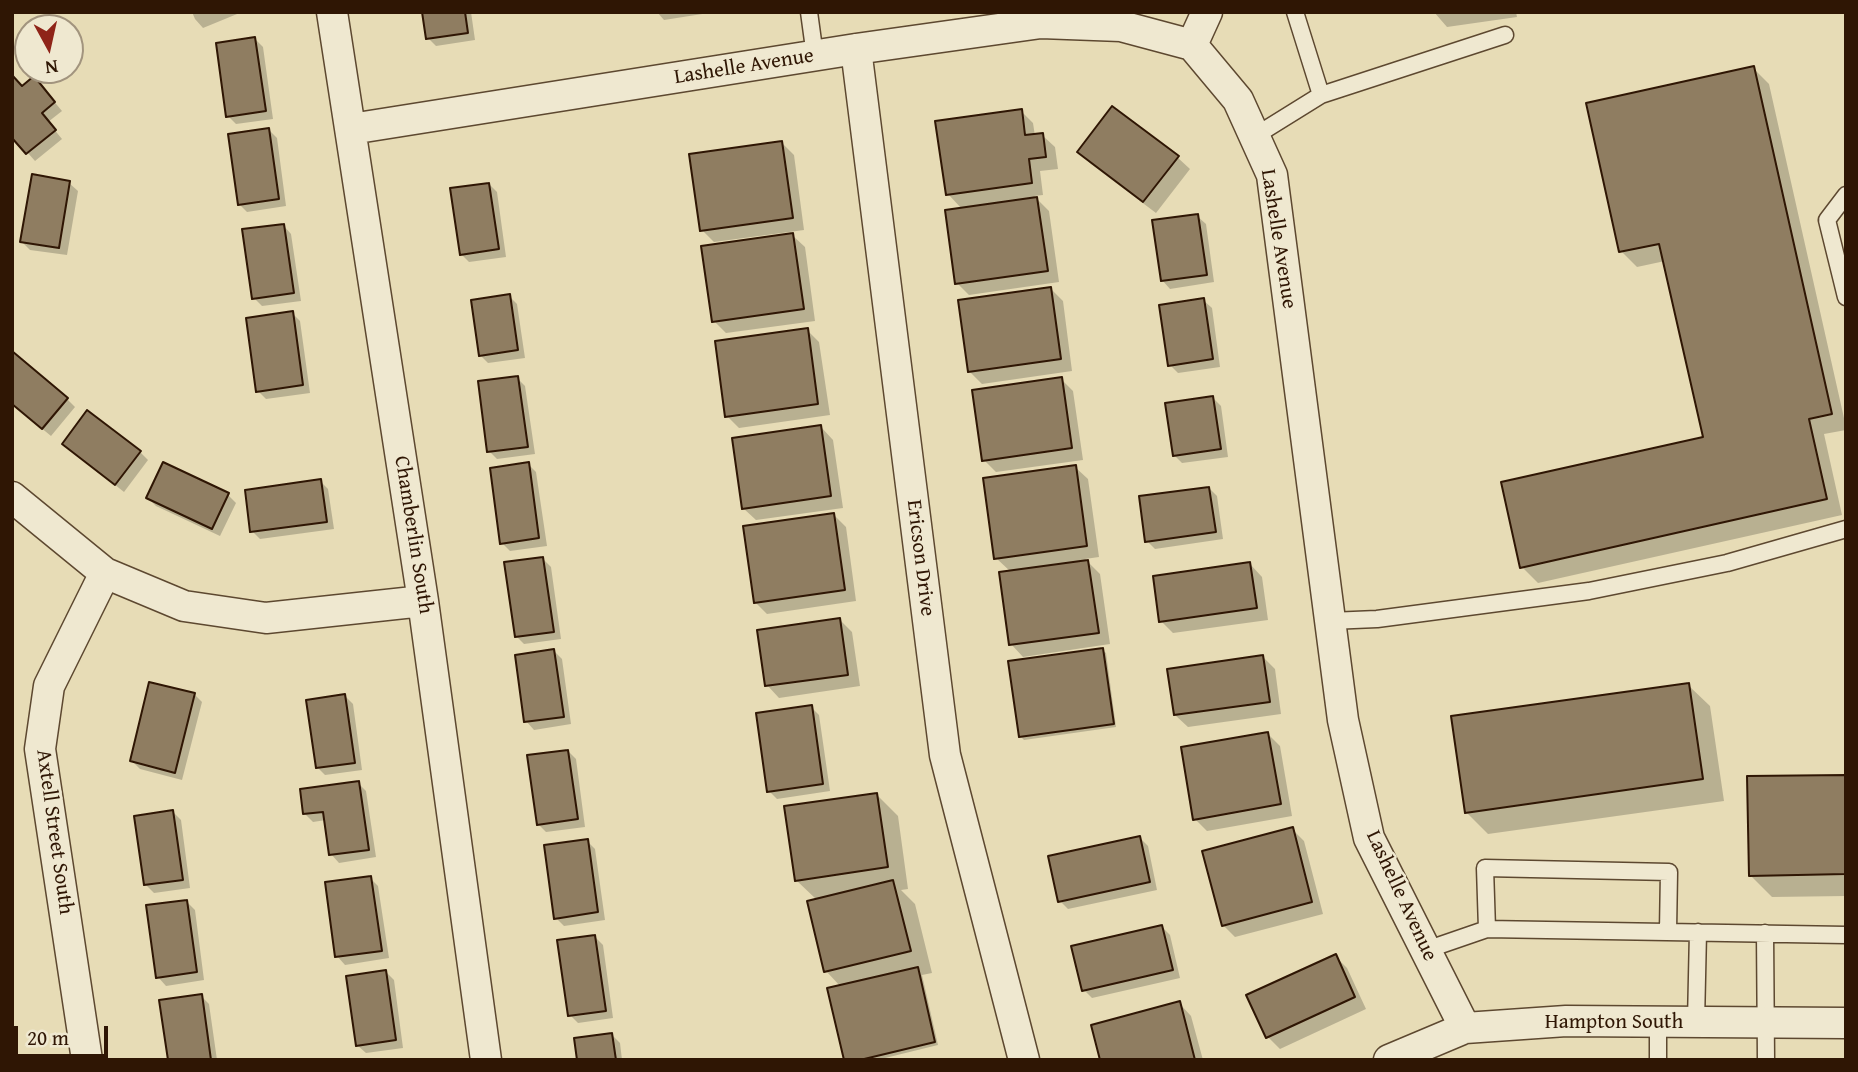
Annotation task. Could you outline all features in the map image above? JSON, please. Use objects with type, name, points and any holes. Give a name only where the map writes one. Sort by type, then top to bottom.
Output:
[{"type":"street","name":"Chamberlin South","points":[[332,12],[423,601],[486,1060]]},
{"type":"street","points":[[1192,45],[1207,12]]},
{"type":"street","name":"Lashelle Avenue","points":[[351,129],[815,56],[1009,20],[1121,26],[1192,45],[1238,100],[1272,175],[1343,720],[1369,838],[1465,1028]]},
{"type":"street","name":"Ericson Drive","points":[[856,49],[945,755],[1024,1060]]},
{"type":"street","points":[[12,497],[105,573],[184,606],[266,618],[423,601]]},
{"type":"street","name":"Axtell Street South","points":[[87,1060],[40,749],[50,686],[105,573]]},
{"type":"street","name":"Hampton South","points":[[1389,1060],[1465,1028],[1566,1021],[1846,1023]]},
{"type":"lane","points":[[808,12],[815,56]]},
{"type":"lane","points":[[1295,12],[1321,95]]},
{"type":"lane","points":[[1255,136],[1321,95],[1505,35]]},
{"type":"lane","points":[[1846,195],[1827,220],[1846,297]]},
{"type":"lane","points":[[1330,621],[1377,619],[1589,591],[1727,563],[1846,528]]},
{"type":"lane","points":[[1487,929],[1485,868],[1669,872],[1668,931]]},
{"type":"lane","points":[[1426,950],[1487,929],[1846,935]]},
{"type":"lane","points":[[1696,1022],[1698,932]]},
{"type":"lane","points":[[1765,933],[1766,1060]]},
{"type":"lane","points":[[1658,1022],[1658,1060]]},
{"type":"building","points":[[422,12],[465,12],[468,33],[426,39]]},
{"type":"building","points":[[255,37],[266,111],[226,117],[216,43]]},
{"type":"building","points":[[1754,66],[1832,414],[1809,419],[1827,499],[1520,568],[1501,482],[1703,437],[1659,244],[1619,252],[1586,103]]},
{"type":"building","points":[[12,75],[14,84],[40,84],[55,102],[42,113],[56,130],[26,154],[12,138]]},
{"type":"building","points":[[1112,106],[1179,156],[1143,202],[1077,152]]},
{"type":"building","points":[[1022,109],[1025,135],[1043,133],[1046,157],[1029,159],[1032,183],[946,195],[935,121]]},
{"type":"building","points":[[269,128],[279,199],[238,205],[228,134]]},
{"type":"building","points":[[782,141],[793,218],[700,231],[689,154]]},
{"type":"building","points":[[32,174],[70,181],[59,248],[20,242]]},
{"type":"building","points":[[489,183],[499,249],[460,255],[450,188]]},
{"type":"building","points":[[1037,197],[1048,271],[955,284],[945,210]]},
{"type":"building","points":[[1198,214],[1207,275],[1161,281],[1152,220]]},
{"type":"building","points":[[284,224],[294,293],[252,299],[242,229]]},
{"type":"building","points":[[793,233],[804,309],[712,322],[701,246]]},
{"type":"building","points":[[1051,287],[1061,359],[968,372],[958,300]]},
{"type":"building","points":[[510,294],[518,350],[479,356],[471,300]]},
{"type":"building","points":[[1204,298],[1213,359],[1168,366],[1159,305]]},
{"type":"building","points":[[293,311],[303,385],[256,392],[246,318]]},
{"type":"building","points":[[808,328],[818,404],[725,417],[715,341]]},
{"type":"building","points":[[12,351],[68,398],[42,429],[12,404]]},
{"type":"building","points":[[518,376],[528,447],[487,452],[478,381]]},
{"type":"building","points":[[1062,377],[1072,448],[982,461],[972,390]]},
{"type":"building","points":[[1213,396],[1221,449],[1173,456],[1165,403]]},
{"type":"building","points":[[87,410],[141,451],[115,485],[62,444]]},
{"type":"building","points":[[821,425],[831,496],[742,509],[732,438]]},
{"type":"building","points":[[163,462],[229,493],[212,529],[146,498]]},
{"type":"building","points":[[529,462],[539,538],[500,544],[490,468]]},
{"type":"building","points":[[1076,465],[1087,546],[994,559],[983,478]]},
{"type":"building","points":[[321,479],[327,522],[250,532],[245,490]]},
{"type":"building","points":[[1209,487],[1216,532],[1145,542],[1139,496]]},
{"type":"building","points":[[834,513],[845,590],[754,603],[743,526]]},
{"type":"building","points":[[543,557],[554,632],[515,637],[504,562]]},
{"type":"building","points":[[1088,560],[1099,633],[1009,645],[999,572]]},
{"type":"building","points":[[1250,562],[1257,608],[1159,622],[1153,576]]},
{"type":"building","points":[[840,618],[848,675],[765,686],[757,630]]},
{"type":"building","points":[[1103,648],[1114,724],[1019,737],[1008,661]]},
{"type":"building","points":[[554,649],[564,717],[524,722],[515,655]]},
{"type":"building","points":[[1263,655],[1270,702],[1174,715],[1167,669]]},
{"type":"building","points":[[149,682],[195,693],[175,773],[130,761]]},
{"type":"building","points":[[1689,683],[1703,779],[1465,813],[1451,716]]},
{"type":"building","points":[[345,694],[355,763],[316,768],[306,700]]},
{"type":"building","points":[[812,705],[823,784],[767,792],[756,713]]},
{"type":"building","points":[[1268,732],[1281,804],[1193,820],[1181,747]]},
{"type":"building","points":[[568,750],[578,819],[537,825],[527,755]]},
{"type":"building","points":[[1846,775],[1846,874],[1749,876],[1747,776]]},
{"type":"building","points":[[359,781],[369,850],[329,855],[323,812],[303,814],[300,789]]},
{"type":"building","points":[[877,793],[888,867],[795,881],[784,806]]},
{"type":"building","points":[[173,810],[183,880],[144,885],[134,816]]},
{"type":"building","points":[[1293,827],[1312,902],[1222,926],[1202,851]]},
{"type":"building","points":[[1140,836],[1150,882],[1058,902],[1048,856]]},
{"type":"building","points":[[588,839],[598,912],[554,919],[544,845]]},
{"type":"building","points":[[371,876],[382,951],[335,957],[325,882]]},
{"type":"building","points":[[893,880],[911,951],[824,972],[807,901]]},
{"type":"building","points":[[187,900],[197,972],[156,978],[146,905]]},
{"type":"building","points":[[1162,925],[1173,970],[1082,991],[1071,946]]},
{"type":"building","points":[[595,935],[606,1011],[568,1016],[557,940]]},
{"type":"building","points":[[1336,954],[1355,997],[1266,1038],[1246,995]]},
{"type":"building","points":[[918,967],[935,1042],[860,1060],[844,1060],[827,988]]},
{"type":"building","points":[[386,970],[396,1040],[356,1046],[346,976]]},
{"type":"building","points":[[202,994],[211,1060],[168,1060],[159,1000]]},
{"type":"building","points":[[1180,1001],[1195,1060],[1100,1060],[1091,1025]]},
{"type":"building","points":[[612,1033],[616,1060],[577,1060],[574,1038]]}]
